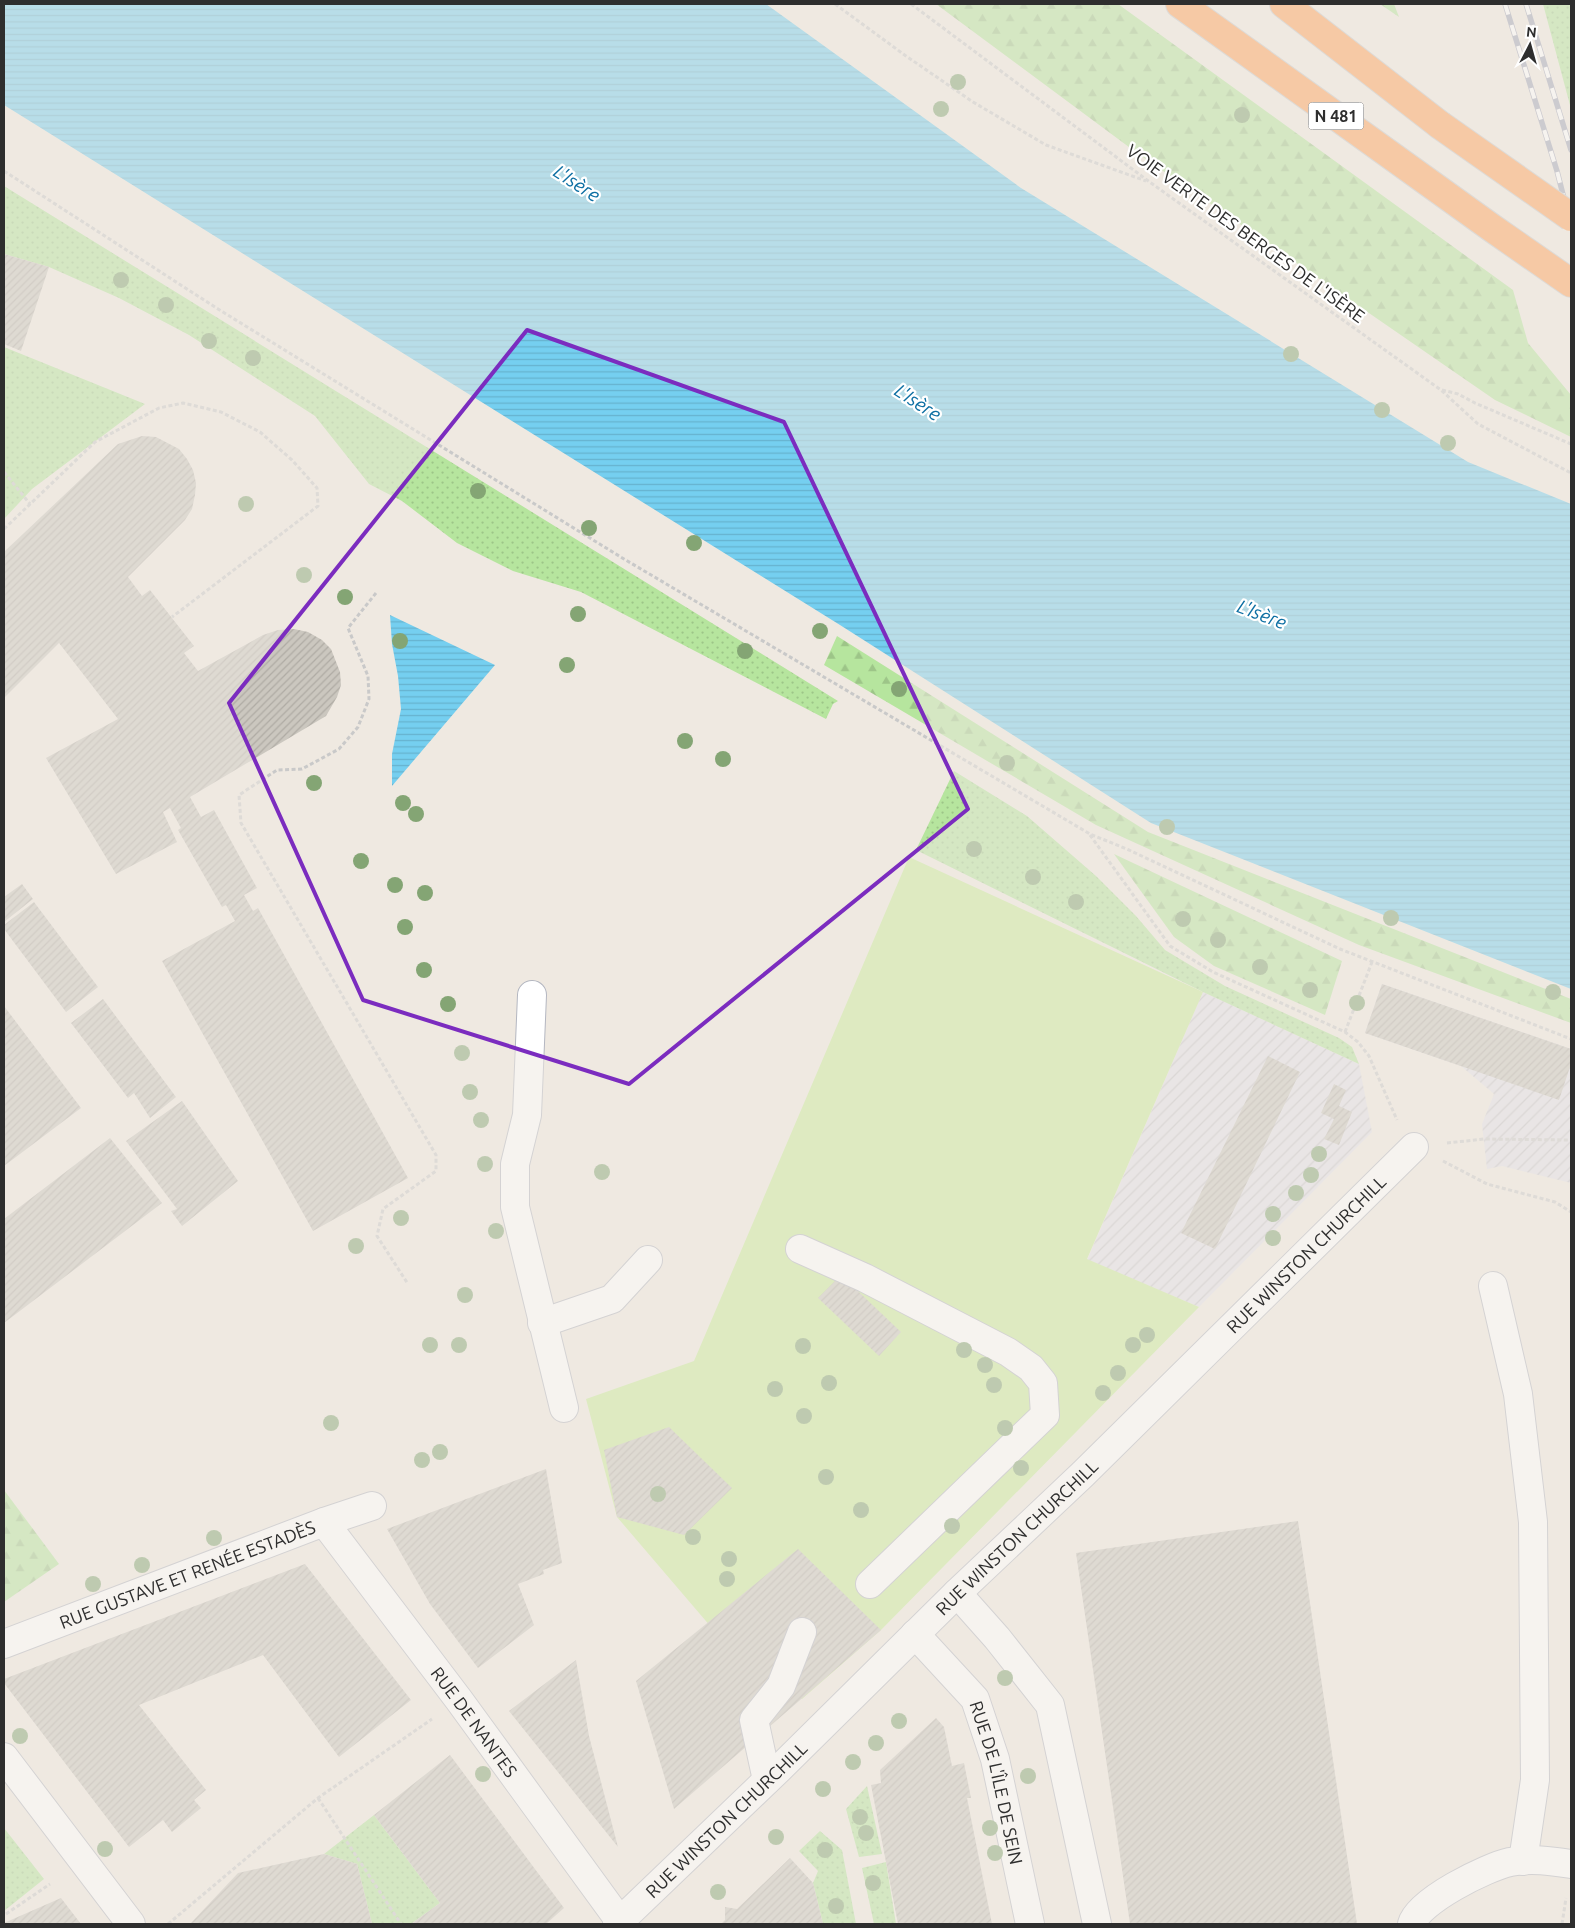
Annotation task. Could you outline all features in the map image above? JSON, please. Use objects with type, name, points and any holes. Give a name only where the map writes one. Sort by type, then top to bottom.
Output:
[{"type":"highway","name":"N 481","points":[[1180,4],[1571,283]]},
{"type":"highway","points":[[1284,4],[1440,125],[1571,217]]},
{"type":"street","points":[[532,994],[527,1115],[515,1164],[515,1207],[564,1408]]},
{"type":"street","name":"RUE WINSTON CHURCHILL","points":[[620,1923],[957,1593],[1083,1474],[1414,1147]]},
{"type":"street","points":[[800,1249],[864,1278],[1008,1352],[1031,1368],[1043,1383],[1044,1415],[870,1584]]},
{"type":"street","points":[[542,1323],[612,1299],[648,1260]]},
{"type":"street","points":[[1493,1286],[1518,1394],[1533,1522],[1535,1780],[1523,1861]]},
{"type":"street","name":"RUE GUSTAVE ET RENÉE ESTADÈS","points":[[4,1644],[324,1522],[372,1506]]},
{"type":"street","name":"RUE DE NANTES","points":[[324,1522],[459,1700],[620,1923]]},
{"type":"street","points":[[957,1593],[998,1638],[1050,1705],[1097,1924]]},
{"type":"street","points":[[767,1780],[754,1720],[781,1686],[802,1632]]},
{"type":"street","name":"RUE DE L'ÎLE DE SEIN","points":[[915,1634],[975,1699],[995,1759],[1030,1924]]},
{"type":"street","points":[[4,1758],[130,1924]]},
{"type":"street","points":[[1412,1924],[1414,1918],[1435,1898],[1487,1870],[1510,1862],[1523,1861],[1543,1860],[1571,1864]]},
{"type":"path","points":[[835,4],[973,102],[1046,145],[1151,183]]},
{"type":"path","name":"VOIE VERTE DES BERGES DE L'ISÈRE","points":[[911,4],[1151,183],[1441,390],[1478,424],[1571,473]]},
{"type":"path","points":[[4,171],[218,309],[624,559],[1090,834],[1129,850],[1340,949],[1571,1039]]},
{"type":"path","points":[[1441,390],[1458,394],[1571,444]]},
{"type":"path","points":[[4,529],[95,442],[158,408],[183,403],[221,412],[260,432],[292,460],[317,488],[318,506],[172,617]]},
{"type":"path","points":[[4,472],[30,504]]},
{"type":"path","points":[[376,593],[348,628],[368,676],[369,699],[358,727],[339,749],[302,769],[277,770],[239,795],[241,823],[436,1155],[436,1171],[383,1209],[377,1236],[408,1284]]},
{"type":"path","points":[[1090,834],[1170,946],[1213,972],[1345,1032],[1358,1042],[1370,1056],[1396,1119],[1414,1147],[1487,1184],[1555,1202],[1571,1212]]},
{"type":"path","points":[[1345,1032],[1372,962]]},
{"type":"path","points":[[1414,1147],[1484,1139],[1571,1140]]},
{"type":"path","points":[[168,1924],[318,1798],[459,1700]]},
{"type":"path","points":[[318,1798],[401,1924]]},
{"type":"path","points":[[6,1914],[50,1884]]},
{"type":"highlighted area","points":[[527,330],[784,422],[968,809],[629,1084],[363,1000],[229,703]]},
{"type":"shaded area","points":[[1382,984],[1571,1049],[1571,1183],[1502,1166],[1487,1169],[1482,1124],[1494,1094],[1461,1066],[1365,1033]]},
{"type":"shaded area","points":[[1203,992],[1359,1064],[1372,1132],[1199,1307],[1087,1260]]},
{"type":"green space","points":[[936,4],[1118,4],[1513,290],[1528,343],[1571,395],[1571,437],[1495,400],[1137,153]]},
{"type":"green space","points":[[1380,4],[1394,4],[1399,17]]},
{"type":"green space","points":[[1543,4],[1571,4],[1571,109]]},
{"type":"green space","points":[[4,186],[838,701],[833,704],[826,719],[581,592],[513,571],[457,543],[402,501],[369,484],[315,416],[189,335],[119,298],[49,267],[4,254]]},
{"type":"green space","points":[[4,347],[145,404],[32,489],[4,519]]},
{"type":"green space","points":[[837,636],[1148,832],[1571,999],[1571,1023],[1359,945],[1096,825],[824,665]]},
{"type":"green space","points":[[954,771],[1027,816],[1096,876],[1136,916],[1165,950],[1225,986],[1339,1038],[1352,1047],[1359,1064],[1203,992],[916,850]]},
{"type":"green space","points":[[1114,854],[1342,961],[1325,1015],[1214,966],[1174,937]]},
{"type":"green space","points":[[909,857],[1203,992],[1087,1259],[1199,1307],[881,1630],[802,1699],[751,1667],[711,1627],[617,1517],[586,1399],[694,1361]]},
{"type":"green space","points":[[4,1490],[59,1564],[4,1602]]},
{"type":"green space","points":[[867,1786],[882,1854],[859,1857],[846,1809]]},
{"type":"green space","points":[[374,1815],[440,1903],[411,1924],[372,1924],[357,1864],[324,1854]]},
{"type":"green space","points":[[4,1828],[44,1879],[4,1911]]},
{"type":"green space","points":[[820,1831],[842,1850],[856,1924],[823,1924],[813,1883],[818,1871],[799,1851]]},
{"type":"green space","points":[[886,1862],[896,1924],[874,1924],[862,1868]]},
{"type":"water","name":"L'Isère","points":[[4,4],[766,4],[1021,188],[1468,462],[1571,504],[1571,989],[1151,823],[840,625],[4,105]]},
{"type":"water","points":[[390,615],[495,665],[392,786],[392,754],[401,709]]},
{"type":"building","points":[[4,254],[49,267],[21,351],[4,344]]},
{"type":"building","points":[[142,436],[156,437],[179,449],[193,470],[196,483],[195,495],[192,509],[185,520],[128,577],[142,596],[150,590],[194,646],[184,653],[198,671],[263,635],[278,630],[294,629],[308,632],[322,640],[331,649],[340,672],[341,685],[337,697],[326,716],[190,797],[201,817],[214,810],[257,888],[244,895],[253,911],[258,908],[408,1178],[313,1231],[162,961],[235,921],[226,905],[222,907],[178,830],[181,828],[170,808],[163,812],[177,842],[116,874],[46,758],[118,719],[59,643],[4,698],[4,552],[118,444]]},
{"type":"building","points":[[22,884],[33,899],[4,922],[4,897]]},
{"type":"building","points":[[34,902],[98,987],[66,1012],[4,929],[4,925]]},
{"type":"building","points":[[1382,984],[1571,1049],[1571,1064],[1559,1100],[1365,1033]]},
{"type":"building","points":[[103,999],[176,1097],[150,1118],[134,1093],[128,1098],[71,1023]]},
{"type":"building","points":[[4,1006],[81,1108],[4,1166]]},
{"type":"building","points":[[1268,1056],[1300,1072],[1215,1249],[1181,1233]]},
{"type":"building","points":[[1334,1084],[1346,1090],[1339,1106],[1352,1112],[1339,1145],[1324,1139],[1334,1119],[1321,1113]]},
{"type":"building","points":[[182,1101],[238,1181],[182,1226],[171,1211],[177,1209],[126,1141]]},
{"type":"building","points":[[110,1138],[162,1203],[4,1323],[4,1219]]},
{"type":"building","points":[[841,1275],[901,1332],[879,1356],[818,1298]]},
{"type":"building","points":[[669,1427],[732,1488],[684,1535],[617,1517],[604,1450]]},
{"type":"building","points":[[546,1469],[562,1563],[543,1570],[544,1574],[518,1584],[534,1625],[478,1668],[430,1604],[387,1529]]},
{"type":"building","points":[[1298,1521],[1357,1924],[1130,1924],[1076,1553]]},
{"type":"building","points":[[798,1549],[881,1630],[674,1809],[636,1681]]},
{"type":"building","points":[[305,1564],[411,1700],[339,1757],[263,1655],[139,1705],[206,1790],[194,1800],[201,1808],[172,1832],[163,1820],[129,1847],[4,1683],[4,1679]]},
{"type":"building","points":[[576,1660],[589,1736],[618,1847],[509,1711]]},
{"type":"building","points":[[936,1718],[944,1727],[952,1766],[964,1763],[971,1798],[967,1798],[992,1924],[898,1924],[871,1785],[881,1783],[880,1770]]},
{"type":"building","points":[[450,1755],[564,1908],[546,1924],[411,1924],[440,1903],[374,1815]]},
{"type":"building","points":[[324,1854],[357,1864],[372,1924],[190,1924],[238,1873]]},
{"type":"building","points":[[790,1858],[813,1883],[823,1924],[721,1924],[725,1920],[725,1907],[737,1909]]},
{"type":"building","points":[[61,1898],[81,1924],[4,1924],[4,1923]]},
{"type":"railway","points":[[1505,4],[1557,171],[1571,226]]},
{"type":"railway","points":[[1526,4],[1571,150]]}]
